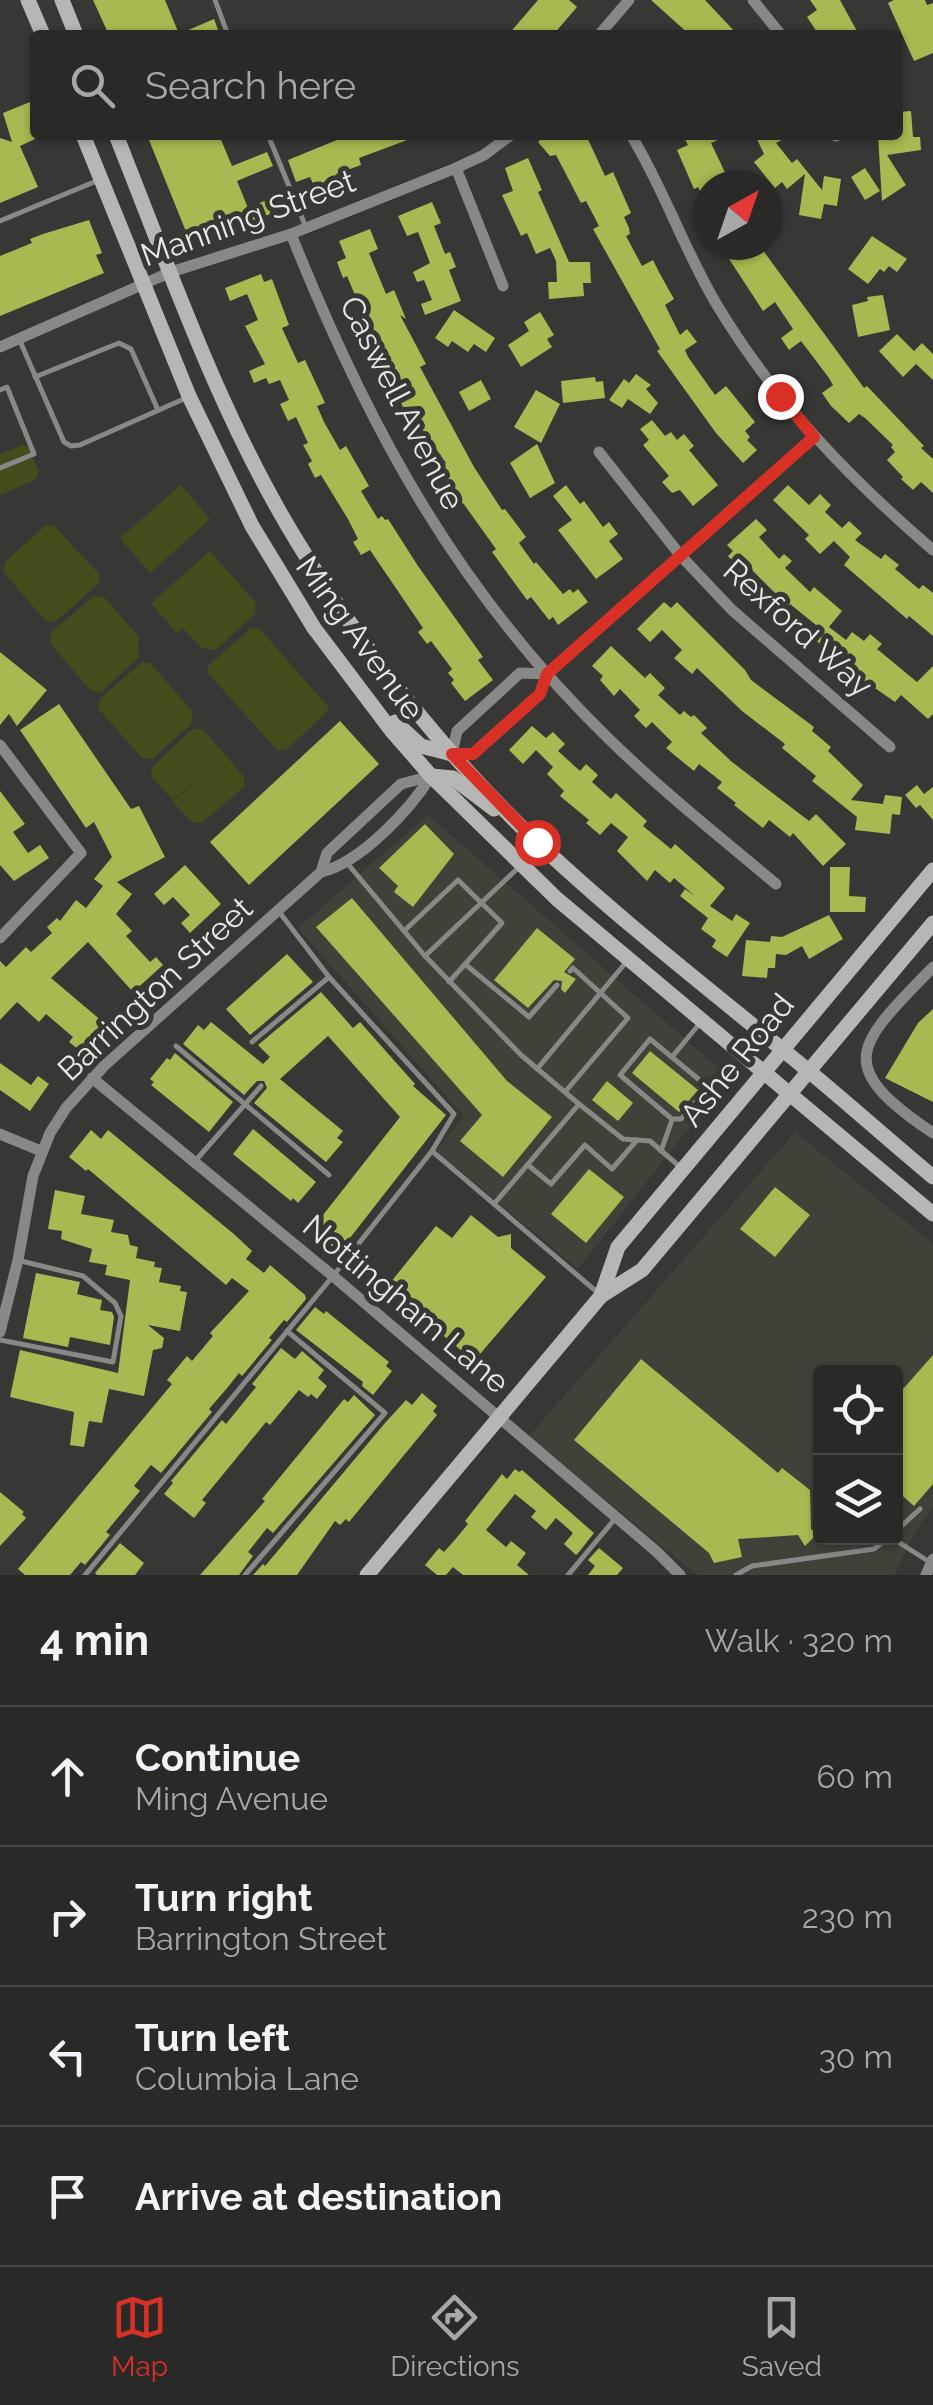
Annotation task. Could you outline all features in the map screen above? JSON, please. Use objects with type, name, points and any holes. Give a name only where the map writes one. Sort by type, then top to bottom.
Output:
[{"type":"main road","points":[[28,0],[40,30]]},
{"type":"main road","points":[[62,0],[74,30]]},
{"type":"main road","name":"Ming Avenue","points":[[85,140],[189,396],[278,574],[360,688],[430,776],[521,866],[933,1214]]},
{"type":"main road","name":"Ming Avenue","points":[[118,140],[239,433],[297,541],[364,643],[452,754],[537,842],[933,1177]]},
{"type":"main road","points":[[360,688],[421,746],[452,754]]},
{"type":"main road","points":[[430,776],[453,778],[537,842]]},
{"type":"main road","name":"Ashe Road","points":[[601,1296],[618,1247],[933,870]]},
{"type":"main road","name":"Ashe Road","points":[[367,1575],[601,1296],[642,1270],[933,923]]},
{"type":"street","points":[[603,30],[629,0]]},
{"type":"street","points":[[753,0],[776,30]]},
{"type":"street","name":"Manning Street","points":[[0,346],[171,272],[291,234],[456,168],[504,140]]},
{"type":"street","points":[[634,140],[717,305],[780,396],[880,504],[933,550]]},
{"type":"street","points":[[456,168],[504,286]]},
{"type":"street","name":"Caswell Avenue","points":[[291,234],[346,366],[407,483],[468,575],[547,674],[656,783],[776,884]]},
{"type":"street","points":[[547,674],[520,673],[456,731],[452,754],[473,754],[540,694],[547,674],[814,437]]},
{"type":"street","name":"Rexford Way","points":[[599,452],[680,555],[774,649],[890,747]]},
{"type":"street","points":[[0,745],[81,853],[0,938]]},
{"type":"street","name":"Barrington Street","points":[[0,1332],[33,1176],[41,1151],[66,1108],[92,1078],[321,872],[346,863],[415,802],[430,776]]},
{"type":"street","name":"Barrington Street","points":[[321,872],[327,852],[402,784],[430,776]]},
{"type":"street","points":[[933,967],[872,1034],[864,1058],[873,1083],[891,1105],[933,1133]]},
{"type":"street","name":"Nottingham Lane","points":[[92,1078],[332,1276],[680,1575]]},
{"type":"street","points":[[0,1134],[41,1151]]},
{"type":"lane","points":[[214,0],[226,30]]},
{"type":"lane","points":[[270,140],[306,228]]},
{"type":"lane","points":[[0,221],[101,179]]},
{"type":"lane","points":[[18,338],[64,442],[71,446],[189,396]]},
{"type":"lane","points":[[35,377],[118,343],[131,350],[158,410]]},
{"type":"lane","points":[[0,390],[7,387],[34,454],[0,468]]},
{"type":"lane","points":[[346,863],[448,982],[537,1069],[622,1139],[650,1141],[683,1169]]},
{"type":"lane","points":[[425,956],[521,866]]},
{"type":"lane","points":[[404,931],[458,880],[502,923],[448,982]]},
{"type":"lane","points":[[86,1575],[432,1151],[454,1114],[329,977],[279,912]]},
{"type":"lane","points":[[537,1069],[628,959]]},
{"type":"lane","points":[[465,964],[529,1016],[557,986]]},
{"type":"lane","points":[[565,1092],[628,1018],[573,968],[570,971]]},
{"type":"lane","points":[[252,1042],[329,977]]},
{"type":"lane","points":[[661,1059],[702,1021]]},
{"type":"lane","points":[[650,1039],[669,1055],[691,1079],[708,1087],[681,1119],[672,1119],[620,1076],[650,1039]]},
{"type":"lane","points":[[176,1046],[329,1175]]},
{"type":"lane","points":[[636,1089],[642,1082]]},
{"type":"lane","points":[[194,1162],[261,1086]]},
{"type":"lane","points":[[494,1204],[579,1104]]},
{"type":"lane","points":[[663,1112],[670,1104]]},
{"type":"lane","points":[[662,1150],[672,1119]]},
{"type":"lane","points":[[528,1164],[552,1184],[584,1146],[612,1169],[637,1140]]},
{"type":"lane","points":[[432,1151],[601,1296]]},
{"type":"lane","points":[[0,1340],[112,1362],[121,1316],[115,1303],[83,1276],[18,1260]]},
{"type":"lane","points":[[245,1575],[385,1413],[287,1331]]},
{"type":"lane","points":[[903,1525],[920,1509]]},
{"type":"lane","points":[[568,1575],[616,1518]]},
{"type":"lane","points":[[739,1574],[752,1566],[874,1549],[880,1545]]},
{"type":"lane","points":[[900,1545],[930,1566]]},
{"type":"shaded area","points":[[428,815],[729,1077],[578,1269],[436,1150],[464,1116],[298,928]]},
{"type":"shaded area","points":[[795,1132],[933,1244],[933,1507],[916,1530],[894,1575],[697,1575],[529,1436]]},
{"type":"green space","points":[[23,445],[28,447],[39,471],[35,480],[0,495],[0,454]]},
{"type":"green space","points":[[181,485],[210,519],[150,573],[120,538]]},
{"type":"green space","points":[[46,525],[54,526],[100,575],[98,584],[55,622],[46,621],[3,572],[5,562]]},
{"type":"green space","points":[[210,551],[256,603],[255,614],[215,650],[202,648],[183,628],[177,633],[151,603]]},
{"type":"green space","points":[[94,596],[104,597],[138,636],[139,657],[101,692],[91,691],[50,643],[51,632]]},
{"type":"green space","points":[[251,628],[259,628],[330,709],[286,750],[277,750],[207,672],[209,665]]},
{"type":"green space","points":[[141,663],[150,663],[192,711],[191,724],[152,759],[142,758],[98,708],[101,698]]},
{"type":"green space","points":[[193,729],[203,729],[244,777],[244,787],[202,823],[192,822],[173,802],[202,775],[173,800],[151,777],[152,767]]},
{"type":"building","points":[[93,0],[165,0],[177,30],[107,30]]},
{"type":"building","points":[[538,0],[569,0],[577,7],[557,30],[512,30]]},
{"type":"building","points":[[651,0],[705,0],[733,30],[684,30]]},
{"type":"building","points":[[810,0],[840,0],[856,30],[816,30],[807,17],[817,10]]},
{"type":"building","points":[[888,3],[933,3],[933,53],[914,61]]},
{"type":"building","points":[[214,19],[218,30],[188,30]]},
{"type":"building","points":[[30,102],[33,140],[20,146],[38,187],[0,203],[0,138],[12,142],[3,113]]},
{"type":"building","points":[[911,111],[913,137],[920,137],[921,150],[887,155],[906,185],[882,201],[878,140],[903,140],[903,112]]},
{"type":"building","points":[[149,140],[221,140],[232,166],[267,152],[273,166],[237,181],[248,208],[283,193],[289,207],[191,244]]},
{"type":"building","points":[[337,140],[407,140],[359,158],[361,165],[314,186],[310,177],[296,182],[288,160]]},
{"type":"building","points":[[588,140],[605,176],[613,172],[631,213],[624,217],[630,234],[626,236],[642,266],[653,260],[674,299],[665,305],[680,335],[687,329],[697,342],[685,350],[688,357],[715,395],[726,386],[755,422],[745,431],[750,437],[747,440],[757,450],[743,463],[716,433],[657,351],[660,349],[593,229],[599,226],[586,201],[581,203],[556,155],[550,156],[538,142]]},
{"type":"building","points":[[686,140],[718,140],[711,143],[724,170],[693,170],[693,187],[677,150],[688,145]]},
{"type":"building","points":[[757,140],[782,140],[776,143],[792,163],[797,159],[822,190],[824,176],[841,179],[837,206],[824,204],[821,219],[799,215],[805,174],[787,189],[783,170],[760,170],[754,162],[764,154]]},
{"type":"building","points":[[528,158],[542,190],[538,192],[569,262],[590,262],[591,283],[583,283],[584,296],[549,299],[548,282],[557,282],[556,261],[550,248],[536,254],[527,233],[521,236],[502,195],[513,191],[505,168]]},
{"type":"building","points":[[865,168],[880,191],[865,200],[851,177]]},
{"type":"building","points":[[432,202],[441,223],[434,226],[445,254],[450,252],[456,267],[449,270],[461,301],[425,315],[421,304],[432,300],[424,280],[417,282],[413,272],[430,263],[418,232],[407,236],[398,216]]},
{"type":"building","points":[[89,220],[102,253],[96,255],[104,273],[0,316],[0,256],[32,243],[30,239]]},
{"type":"building","points":[[370,229],[378,249],[369,253],[386,294],[394,290],[406,319],[400,315],[426,364],[420,367],[474,467],[502,510],[526,537],[519,543],[534,564],[563,594],[578,589],[588,602],[558,625],[553,617],[549,620],[531,597],[527,600],[492,552],[496,549],[463,503],[460,505],[438,468],[446,463],[422,429],[416,432],[396,393],[405,388],[392,363],[387,365],[364,328],[358,313],[362,312],[337,262],[346,258],[339,241]]},
{"type":"building","points":[[872,236],[907,259],[897,272],[889,266],[884,272],[880,269],[868,284],[848,269]]},
{"type":"building","points":[[730,260],[770,260],[864,388],[867,386],[924,446],[921,448],[933,459],[933,493],[921,482],[913,490],[901,479],[887,460],[895,452],[893,445],[865,418],[859,414],[849,423],[831,406],[822,393],[833,385],[829,378],[801,341],[789,350],[781,338],[793,329],[775,302],[763,311]]},
{"type":"building","points":[[261,274],[264,282],[272,279],[289,325],[282,328],[298,363],[305,360],[325,403],[317,406],[324,422],[340,450],[346,446],[369,486],[361,491],[378,519],[388,519],[483,657],[478,660],[493,680],[465,701],[451,683],[454,680],[448,673],[452,669],[431,641],[427,644],[418,632],[423,628],[370,550],[361,555],[353,542],[358,539],[348,519],[321,475],[315,478],[303,445],[308,443],[296,417],[288,421],[280,404],[289,400],[280,380],[269,384],[266,378],[254,383],[249,371],[265,364],[245,326],[258,320],[247,294],[230,301],[225,288]]},
{"type":"building","points":[[883,295],[890,330],[858,337],[852,305],[868,301],[867,297]]},
{"type":"building","points":[[454,310],[495,338],[486,352],[474,344],[468,352],[452,341],[448,347],[435,338]]},
{"type":"building","points":[[540,312],[554,335],[547,339],[552,347],[521,367],[508,345],[529,331],[524,322]]},
{"type":"building","points":[[897,334],[914,351],[922,343],[933,354],[933,380],[916,364],[903,377],[879,351]]},
{"type":"building","points":[[636,374],[651,385],[646,389],[658,403],[650,414],[628,399],[622,408],[609,400],[624,379],[629,383]]},
{"type":"building","points":[[595,377],[596,382],[603,381],[605,398],[563,403],[561,381]]},
{"type":"building","points":[[481,380],[491,399],[469,411],[459,392]]},
{"type":"building","points":[[536,390],[560,404],[541,443],[514,427]]},
{"type":"building","points":[[652,420],[665,436],[671,432],[677,440],[684,434],[694,446],[689,450],[718,485],[693,506],[680,490],[672,493],[662,482],[669,476],[643,445],[649,440],[640,429]]},
{"type":"building","points":[[537,444],[555,483],[530,498],[510,463]]},
{"type":"building","points":[[566,485],[603,527],[609,522],[618,534],[609,541],[623,559],[596,579],[558,530],[572,520],[553,496]]},
{"type":"building","points":[[788,485],[809,505],[820,494],[831,505],[825,512],[842,528],[849,521],[862,533],[855,540],[881,559],[885,554],[899,565],[895,569],[919,589],[923,585],[933,593],[933,636],[844,565],[850,557],[834,541],[820,554],[805,539],[809,535],[773,500]]},
{"type":"building","points":[[756,519],[767,530],[759,537],[779,559],[784,554],[792,561],[785,568],[810,592],[814,587],[842,611],[829,627],[846,640],[852,632],[864,641],[870,634],[882,644],[877,649],[917,682],[933,666],[933,714],[928,719],[901,695],[895,702],[862,679],[865,676],[843,658],[840,662],[809,634],[816,625],[790,604],[783,612],[772,602],[778,596],[752,570],[745,576],[728,556],[733,551],[727,545]]},
{"type":"building","points":[[664,602],[671,608],[677,602],[751,680],[814,727],[812,731],[831,747],[828,751],[863,785],[851,800],[883,804],[885,795],[902,797],[900,815],[892,814],[890,834],[855,830],[857,817],[812,781],[816,776],[782,748],[785,744],[742,711],[697,668],[692,674],[674,658],[682,650],[662,630],[650,642],[637,629]]},
{"type":"building","points":[[611,646],[645,678],[650,673],[665,688],[658,695],[680,715],[684,711],[694,715],[707,728],[701,733],[732,762],[809,821],[816,814],[846,844],[823,866],[793,833],[790,837],[769,820],[763,828],[717,788],[722,782],[699,764],[694,771],[666,748],[672,742],[652,722],[646,728],[634,716],[640,710],[620,689],[614,696],[592,666]]},
{"type":"building","points":[[0,652],[47,690],[17,726],[9,714],[0,725]]},
{"type":"building","points":[[59,704],[131,809],[139,806],[165,857],[117,882],[132,894],[116,914],[132,931],[126,936],[150,962],[156,957],[163,965],[133,992],[88,942],[51,978],[103,1022],[79,1050],[69,1042],[73,1037],[46,1014],[39,1022],[17,1002],[0,1020],[0,961],[6,967],[26,947],[31,952],[52,933],[47,927],[57,918],[60,921],[76,900],[86,908],[103,886],[94,879],[112,857],[94,822],[86,828],[20,730]]},
{"type":"building","points":[[340,721],[379,764],[249,885],[210,842]]},
{"type":"building","points":[[532,726],[546,738],[553,732],[565,744],[558,751],[580,771],[586,764],[598,775],[592,782],[611,799],[616,793],[647,821],[643,826],[671,849],[675,844],[725,888],[710,906],[732,921],[736,914],[750,923],[727,957],[712,947],[716,940],[701,929],[708,918],[680,896],[685,889],[695,896],[674,878],[670,883],[655,870],[647,881],[617,851],[628,837],[611,823],[600,835],[586,823],[589,820],[560,796],[564,791],[547,774],[553,767],[536,750],[523,764],[509,750]]},
{"type":"building","points":[[917,785],[924,794],[933,787],[933,820],[905,795]]},
{"type":"building","points":[[0,791],[25,824],[13,832],[28,853],[40,845],[49,858],[14,881],[0,865]]},
{"type":"building","points":[[425,824],[454,854],[413,907],[394,892],[398,886],[379,868]]},
{"type":"building","points":[[185,865],[221,904],[190,933],[181,923],[190,915],[173,897],[164,905],[154,894]]},
{"type":"building","points":[[830,867],[850,867],[849,896],[866,897],[865,912],[830,912]]},
{"type":"building","points":[[352,898],[507,1081],[552,1117],[503,1177],[460,1141],[482,1115],[316,927]]},
{"type":"building","points":[[829,915],[843,939],[809,959],[802,946],[786,955],[776,954],[775,968],[768,968],[767,978],[742,976],[746,940],[770,942],[771,936],[782,937]]},
{"type":"building","points":[[537,928],[575,959],[564,972],[576,979],[565,993],[562,981],[554,980],[528,1008],[494,980]]},
{"type":"building","points":[[287,954],[313,982],[250,1035],[226,1009]]},
{"type":"building","points":[[321,992],[353,1028],[360,1022],[413,1086],[446,1115],[339,1252],[312,1229],[400,1117],[328,1036],[280,1079],[343,1131],[337,1138],[343,1142],[326,1162],[254,1103],[267,1088],[264,1081],[257,1081],[244,1095],[183,1044],[198,1025],[204,1030],[211,1022],[263,1064],[270,1057],[258,1045]]},
{"type":"building","points":[[933,1009],[933,1102],[885,1078],[918,1023]]},
{"type":"building","points":[[650,1051],[698,1090],[679,1112],[632,1073]]},
{"type":"building","points":[[175,1053],[233,1102],[209,1132],[151,1085],[154,1082],[150,1079]]},
{"type":"building","points":[[0,1063],[31,1085],[38,1076],[49,1084],[30,1111],[0,1090]]},
{"type":"building","points":[[607,1081],[633,1103],[618,1121],[592,1100]]},
{"type":"building","points":[[253,1129],[316,1182],[298,1203],[233,1154]]},
{"type":"building","points":[[91,1130],[101,1139],[108,1130],[235,1235],[252,1251],[246,1259],[264,1273],[270,1265],[306,1299],[209,1409],[212,1412],[161,1473],[151,1465],[134,1486],[140,1491],[85,1565],[81,1562],[70,1575],[25,1575],[18,1569],[172,1384],[167,1380],[187,1356],[192,1361],[213,1336],[210,1333],[249,1291],[232,1278],[226,1285],[69,1157]]},
{"type":"building","points":[[589,1169],[624,1197],[586,1243],[551,1214]]},
{"type":"building","points":[[775,1187],[810,1215],[775,1257],[740,1229]]},
{"type":"building","points":[[55,1190],[85,1196],[81,1214],[114,1220],[111,1232],[128,1235],[130,1245],[138,1247],[136,1258],[155,1262],[154,1267],[162,1268],[159,1282],[181,1286],[180,1291],[187,1292],[180,1331],[148,1325],[164,1338],[162,1348],[153,1350],[144,1396],[109,1389],[102,1423],[89,1421],[84,1447],[70,1445],[74,1412],[10,1397],[20,1350],[118,1373],[130,1280],[105,1275],[107,1265],[89,1262],[92,1249],[61,1239],[62,1231],[48,1229]]},
{"type":"building","points":[[471,1215],[498,1237],[511,1234],[511,1248],[546,1277],[474,1361],[386,1288],[436,1226],[452,1238]]},
{"type":"building","points":[[36,1273],[80,1282],[77,1294],[102,1300],[100,1310],[112,1312],[114,1317],[110,1345],[70,1337],[68,1347],[23,1338]]},
{"type":"building","points":[[315,1307],[324,1314],[326,1311],[389,1362],[386,1366],[392,1371],[373,1395],[362,1386],[363,1382],[296,1330]]},
{"type":"building","points":[[281,1348],[295,1359],[302,1351],[324,1370],[318,1378],[327,1386],[317,1399],[299,1390],[270,1425],[266,1422],[202,1500],[206,1503],[194,1518],[164,1494],[222,1420],[226,1424],[256,1387],[252,1384]]},
{"type":"building","points":[[933,1355],[933,1484],[914,1506],[903,1496],[903,1389]]},
{"type":"building","points":[[641,1359],[778,1473],[782,1468],[810,1490],[813,1538],[805,1546],[798,1535],[738,1539],[742,1557],[714,1563],[709,1553],[574,1440]]},
{"type":"building","points":[[422,1393],[437,1406],[433,1411],[437,1415],[349,1522],[346,1519],[340,1525],[335,1521],[297,1575],[253,1575],[265,1566],[406,1400],[412,1405]]},
{"type":"building","points":[[354,1395],[375,1415],[273,1533],[267,1528],[248,1552],[253,1556],[239,1575],[200,1575],[265,1501],[262,1499],[344,1399],[348,1402]]},
{"type":"building","points":[[515,1469],[522,1470],[594,1533],[576,1555],[564,1544],[573,1533],[556,1518],[546,1530],[531,1517],[536,1511],[515,1494],[486,1530],[506,1547],[511,1541],[526,1553],[517,1565],[529,1575],[463,1575],[453,1567],[446,1575],[437,1575],[425,1565],[439,1548],[444,1552],[453,1542],[502,1474],[507,1479]]},
{"type":"building","points":[[0,1492],[26,1518],[0,1546]]},
{"type":"building","points":[[120,1543],[144,1563],[135,1575],[97,1575],[95,1573]]},
{"type":"building","points":[[599,1548],[623,1568],[617,1575],[588,1575],[595,1566],[588,1560]]},
{"type":"route","points":[[537,842],[452,754],[473,754],[540,694],[547,674],[814,437],[780,396]]}]
